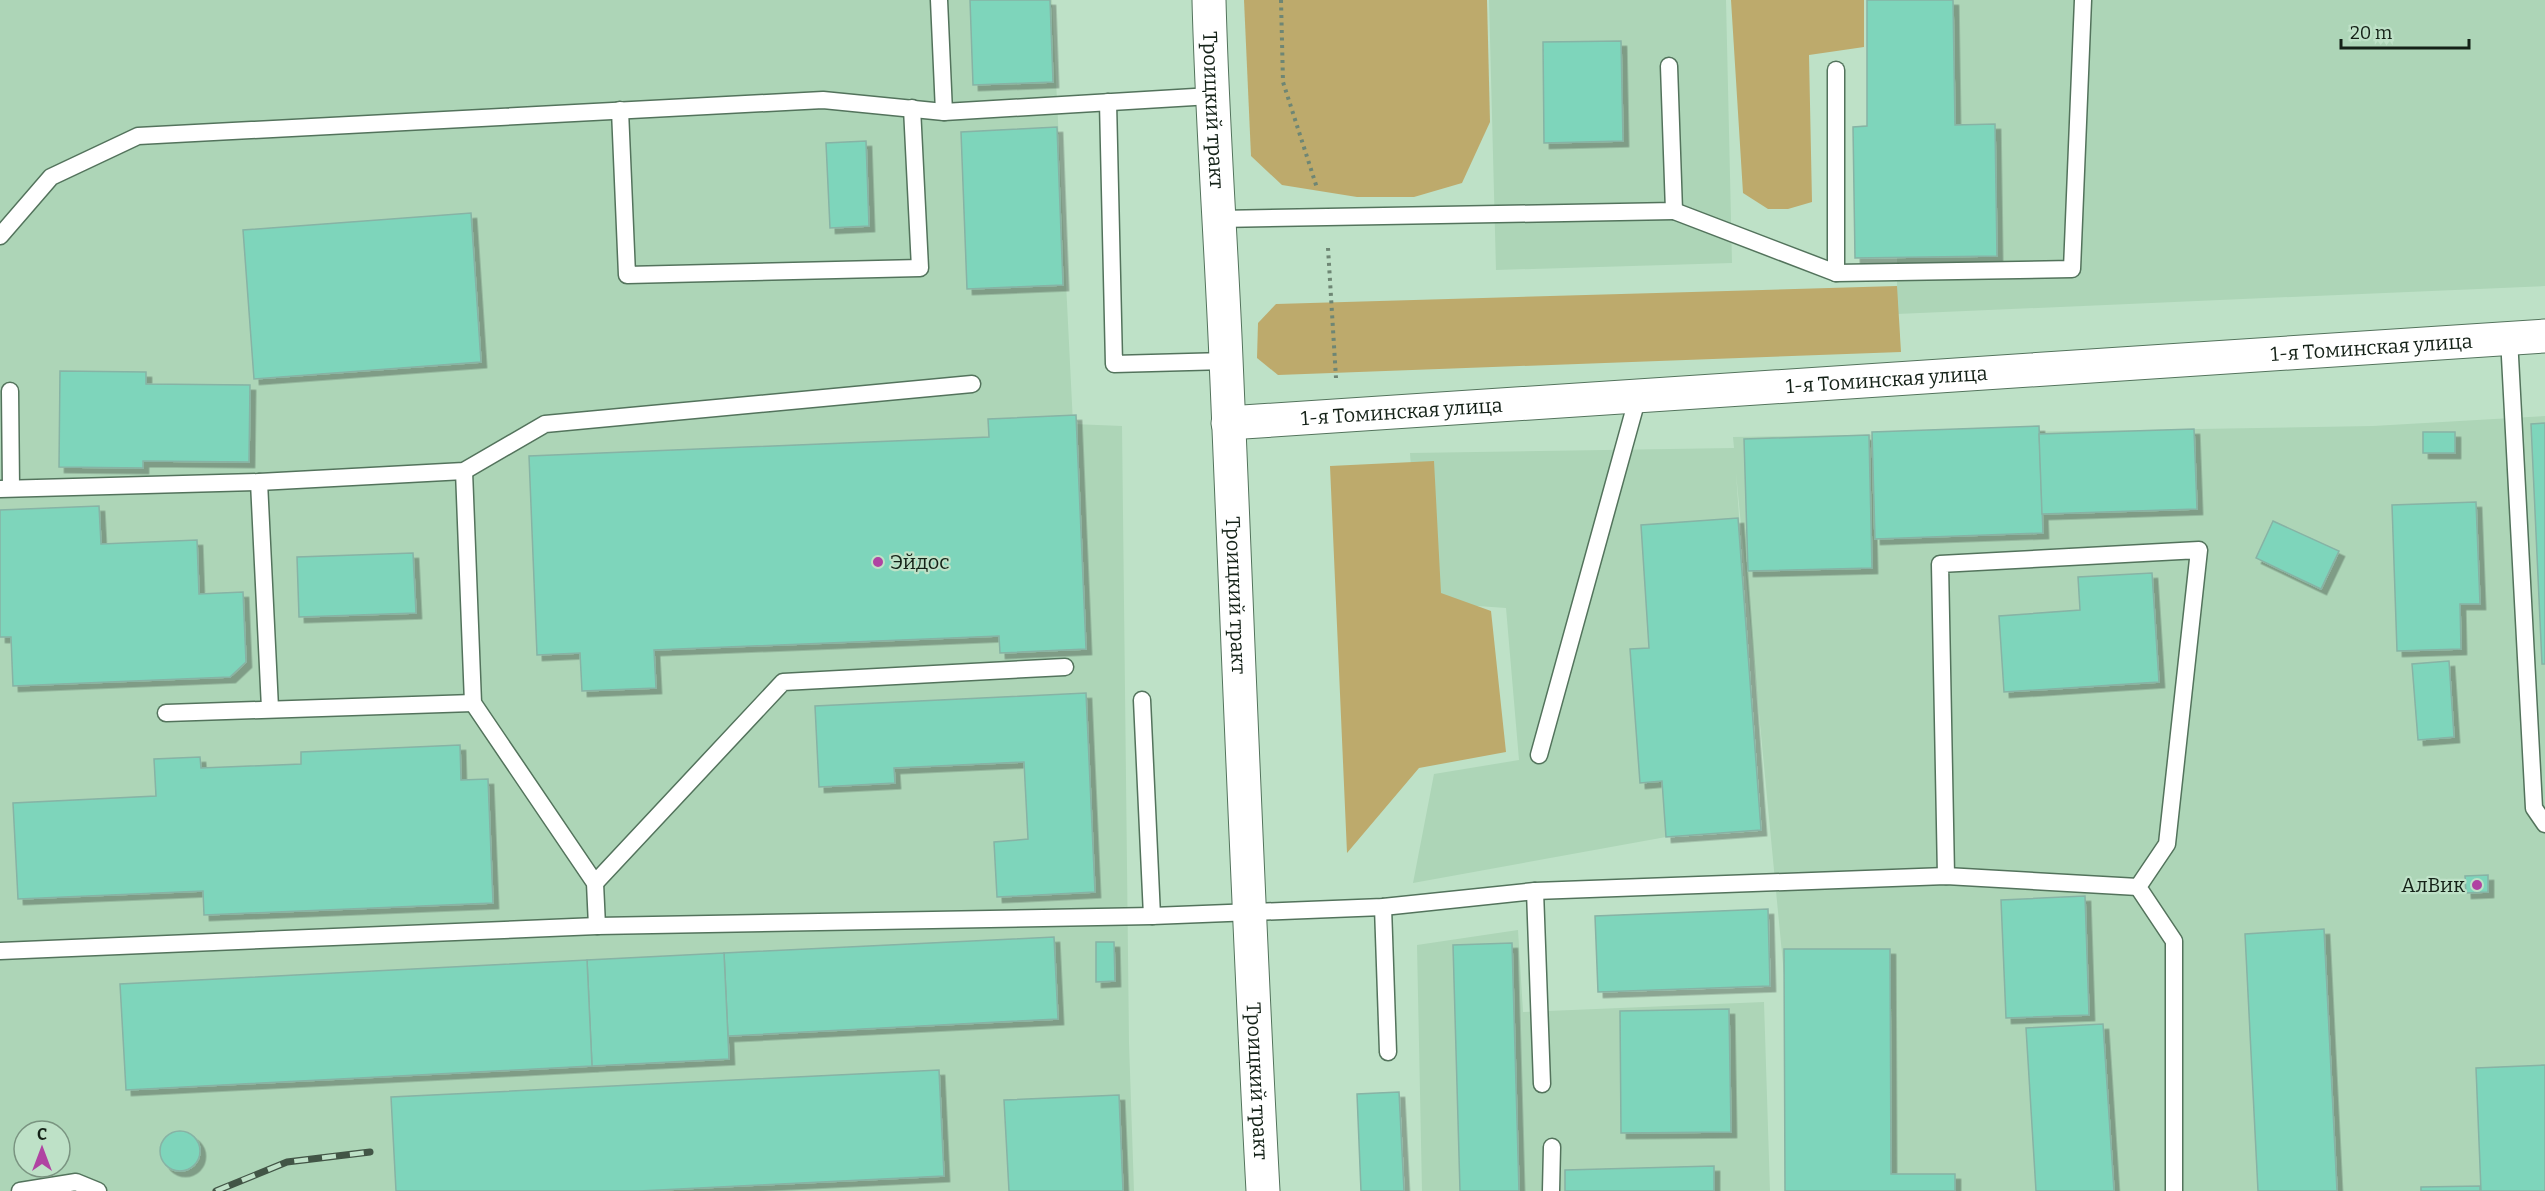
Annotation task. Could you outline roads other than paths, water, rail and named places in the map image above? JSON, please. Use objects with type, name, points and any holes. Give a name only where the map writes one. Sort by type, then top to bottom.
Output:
[{"type":"street","name":"Троицкий тракт","points":[[1209,0],[1211,96],[1220,219],[1248,911],[1263,1191]]},
{"type":"street","name":"1-я Томинская улица","points":[[1228,423],[2545,336]]},
{"type":"lane","points":[[939,0],[944,112]]},
{"type":"lane","points":[[1220,219],[1674,211],[1836,273],[2072,269],[2083,0]]},
{"type":"lane","points":[[1669,66],[1674,211]]},
{"type":"lane","points":[[1836,70],[1836,273]]},
{"type":"lane","points":[[0,236],[51,177],[138,136],[823,100],[944,112],[1211,96]]},
{"type":"lane","points":[[1108,102],[1114,364],[1226,361]]},
{"type":"lane","points":[[620,110],[627,275],[920,268],[912,108]]},
{"type":"lane","points":[[2509,338],[2534,808],[2545,824]]},
{"type":"lane","points":[[10,391],[5,488],[259,482],[464,471],[545,424],[972,384]]},
{"type":"lane","points":[[1539,755],[1638,396]]},
{"type":"lane","points":[[464,471],[472,703],[596,883],[597,926]]},
{"type":"lane","points":[[259,482],[270,708]]},
{"type":"lane","points":[[1946,876],[1940,564],[2199,550],[2167,844],[2138,887]]},
{"type":"lane","points":[[596,883],[783,682],[1065,667]]},
{"type":"lane","points":[[1142,700],[1152,916]]},
{"type":"lane","points":[[166,713],[472,703]]},
{"type":"lane","points":[[0,951],[597,926],[1152,916],[1383,907],[1536,891],[1946,876],[2138,887]]},
{"type":"lane","points":[[2138,887],[2174,941],[2174,1191]]},
{"type":"lane","points":[[1536,891],[1542,1084]]},
{"type":"lane","points":[[1383,907],[1388,1053]]},
{"type":"lane","points":[[1551,1191],[1552,1147]]},
{"type":"lane","points":[[20,1191],[76,1182],[98,1191]]},
{"type":"railway","points":[[216,1191],[287,1162],[370,1152]]},
{"type":"place","name":"Эйдос","points":[[878,562]]},
{"type":"place","name":"АлВик","points":[[2477,885]]}]
